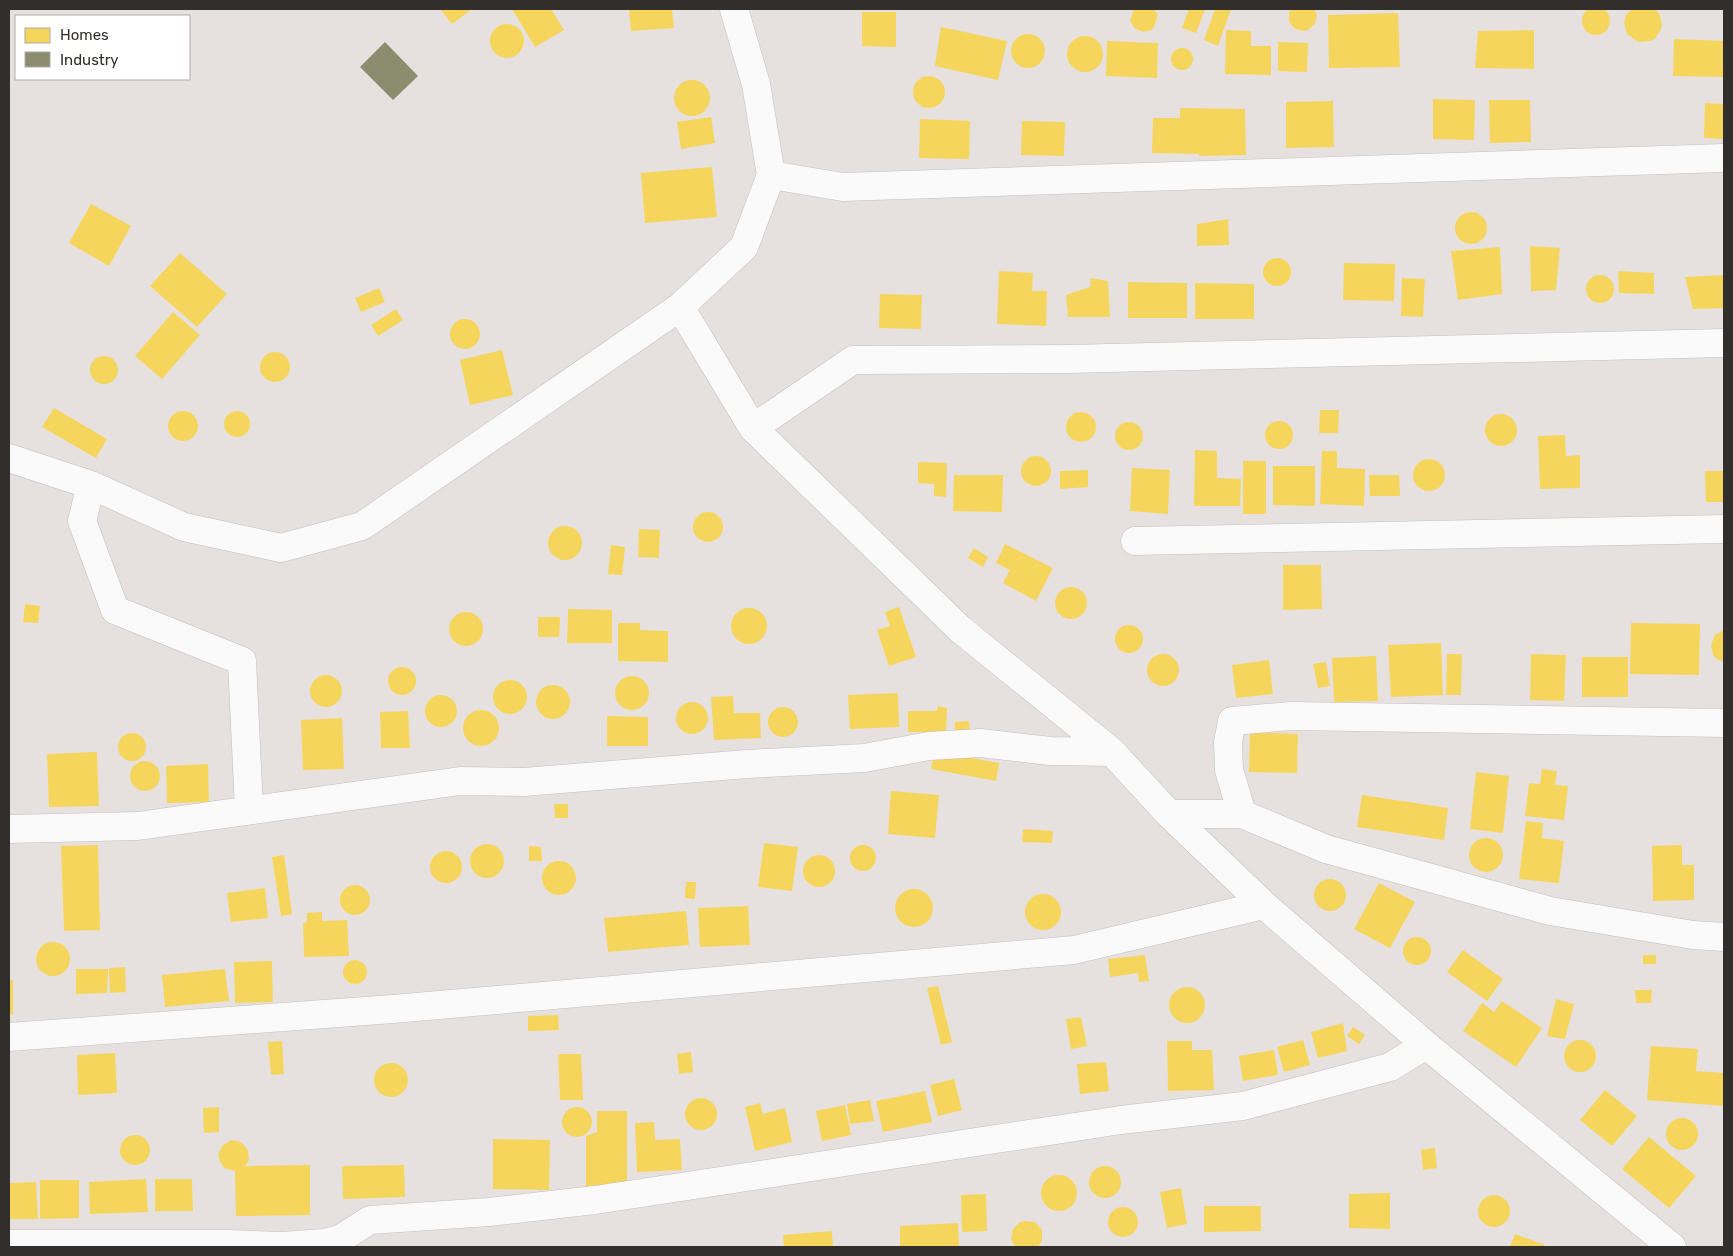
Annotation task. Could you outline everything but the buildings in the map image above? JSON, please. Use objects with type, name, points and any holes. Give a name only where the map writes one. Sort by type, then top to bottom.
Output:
[{"type":"street","points":[[9,458],[91,485],[184,527],[281,548],[362,526],[680,307],[744,247],[770,175],[756,84],[734,9]]},
{"type":"street","points":[[770,175],[843,187],[1724,158]]},
{"type":"street","points":[[680,307],[753,428],[960,629],[1112,752],[1168,814],[1264,905],[1426,1045],[1672,1247]]},
{"type":"street","points":[[753,428],[853,360],[1068,359],[1724,343]]},
{"type":"street","points":[[91,485],[82,521],[114,610],[242,661],[249,810]]},
{"type":"street","points":[[1135,541],[1724,530]]},
{"type":"street","points":[[1242,814],[1229,770],[1228,742],[1232,721],[1291,716],[1724,723]]},
{"type":"street","points":[[9,828],[138,826],[460,781],[524,782],[747,764],[864,758],[929,746],[982,743],[1050,751],[1112,752]]},
{"type":"street","points":[[1168,814],[1242,814],[1326,849],[1550,911],[1693,935],[1724,937]]},
{"type":"street","points":[[9,1037],[403,1008],[1074,950],[1264,905]]},
{"type":"street","points":[[9,1244],[229,1244],[282,1246],[340,1243],[370,1220],[489,1212],[595,1200],[1121,1120],[1243,1106],[1390,1067],[1426,1045]]}]
